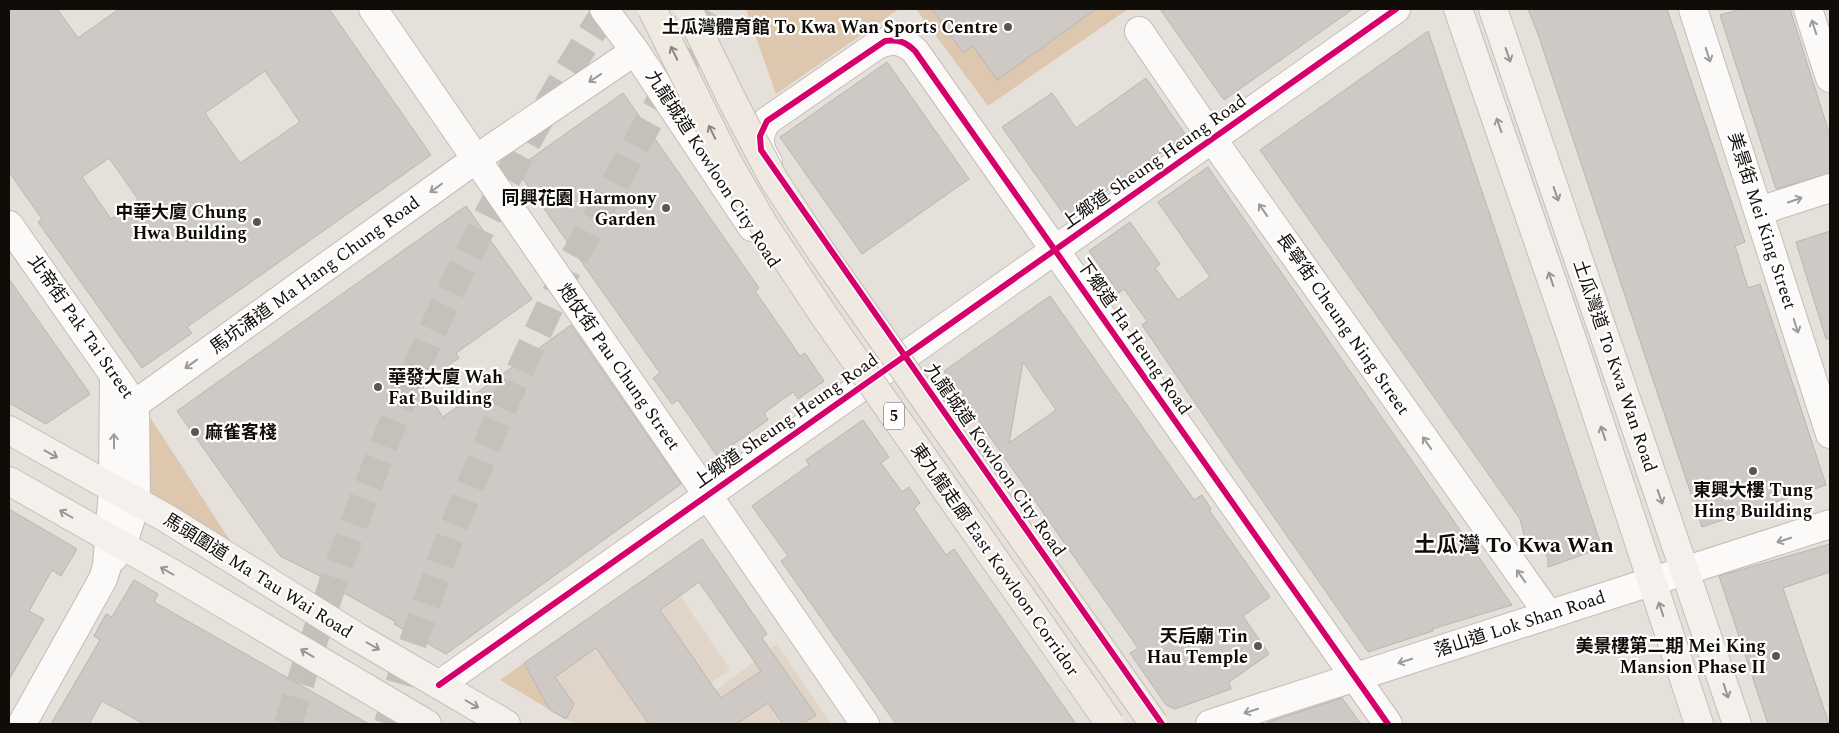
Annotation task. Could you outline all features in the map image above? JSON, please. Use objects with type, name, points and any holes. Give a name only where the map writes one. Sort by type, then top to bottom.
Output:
[{"type":"highway","name":"東九龍走廊 East Kowloon Corridor","points":[[652,9],[727,160],[764,225],[823,314],[1110,724]]},
{"type":"highway","name":"東九龍走廊 East Kowloon Corridor","points":[[688,9],[752,139],[788,202],[832,268],[1154,724]]},
{"type":"main road","name":"土瓜灣道 To Kwa Wan Road","points":[[1458,9],[1572,339],[1699,724]]},
{"type":"main road","name":"土瓜灣道 To Kwa Wan Road","points":[[1493,9],[1737,724]]},
{"type":"main road","name":"馬頭圍道 Ma Tau Wai Road","points":[[9,430],[166,518],[357,637],[506,724]]},
{"type":"main road","points":[[9,481],[113,550],[427,724]]},
{"type":"street","name":"炮仗街 Pau Chung Street","points":[[372,9],[865,724]]},
{"type":"street","name":"九龍城道 Kowloon City Road","points":[[604,9],[636,51],[859,388],[1094,724]]},
{"type":"street","name":"上鄉道 Sheung Heung Road","points":[[438,684],[1396,9]]},
{"type":"street","name":"美景街 Mei King Street","points":[[1693,9],[1830,434]]},
{"type":"street","points":[[1808,9],[1830,78]]},
{"type":"street","name":"長寧街 Cheung Ning Street","points":[[1139,31],[1212,138],[1549,615]]},
{"type":"street","name":"下鄉道 Ha Heung Road","points":[[760,136],[767,121],[877,45],[885,41],[894,40],[902,42],[915,51],[1388,724]]},
{"type":"street","name":"馬坑涌道 Ma Hang Chung Road","points":[[136,404],[476,159],[636,51]]},
{"type":"street","name":"九龍城道 Kowloon City Road","points":[[760,136],[759,143],[764,157],[1162,724]]},
{"type":"street","points":[[1759,211],[1830,188]]},
{"type":"street","name":"北帝街 Pak Tai Street","points":[[9,225],[114,376],[136,404]]},
{"type":"street","points":[[114,376],[125,496]]},
{"type":"street","points":[[22,724],[102,579],[113,550],[125,496],[136,404]]},
{"type":"street","name":"落山道 Lok Shan Road","points":[[1210,724],[1830,524]]},
{"type":"shaded area","points":[[746,9],[899,9],[776,94]]},
{"type":"shaded area","points":[[916,9],[1128,9],[988,106]]},
{"type":"shaded area","points":[[144,408],[242,559],[141,497]]},
{"type":"shaded area","points":[[661,567],[730,670],[652,724],[575,724],[550,710],[524,663]]},
{"type":"shaded area","points":[[777,644],[831,724],[672,724]]},
{"type":"shaded area","points":[[524,663],[550,710],[500,680]]},
{"type":"building","points":[[9,9],[57,9],[78,38],[119,9],[329,9],[431,155],[187,327],[192,333],[142,368],[38,222],[42,219],[9,172]],"holes":[[[265,71],[300,122],[240,163],[205,113]],[[109,158],[138,199],[111,219],[82,177]]]},
{"type":"building","name":"土瓜灣體育館 To Kwa Wan Sports Centre","points":[[932,9],[1096,9],[997,80],[973,46],[963,53]]},
{"type":"building","points":[[1160,9],[1353,9],[1224,100]]},
{"type":"building","points":[[1528,9],[1667,9],[1745,242],[1735,246],[1748,288],[1760,284],[1826,485],[1702,527],[1538,34]]},
{"type":"building","points":[[1741,9],[1790,9],[1830,136],[1830,173],[1776,189],[1720,15]]},
{"type":"building","points":[[1428,31],[1602,548],[1548,567],[1548,558],[1532,536],[1525,538],[1520,519],[1260,150]]},
{"type":"building","points":[[887,62],[969,179],[862,254],[780,137]]},
{"type":"building","points":[[1146,78],[1186,135],[1067,219],[1002,127],[1052,93],[1076,128]]},
{"type":"building","points":[[623,93],[759,288],[755,291],[800,356],[805,353],[824,381],[798,399],[793,392],[764,413],[768,420],[717,456],[678,400],[672,404],[653,378],[660,373],[516,169]]},
{"type":"building","points":[[1208,167],[1512,605],[1432,629],[1433,631],[1368,652],[1142,325],[1147,321],[1124,289],[1119,293],[1089,251],[1130,222],[1160,264],[1155,268],[1178,300],[1210,277],[1158,202]]},
{"type":"building","points":[[466,206],[532,299],[456,353],[459,358],[421,384],[443,417],[571,325],[681,484],[446,654],[394,624],[396,622],[319,579],[322,577],[280,556],[177,411]]},
{"type":"building","points":[[1830,231],[1830,339],[1826,339],[1796,242]]},
{"type":"building","points":[[9,279],[90,394],[46,424],[9,403]]},
{"type":"building","points":[[1050,296],[1194,500],[1202,495],[1211,509],[1209,510],[1270,597],[1243,616],[1269,654],[1229,682],[1231,689],[1175,709],[1166,705],[1130,653],[1138,648],[944,371]],"holes":[[[1023,362],[1056,410],[1009,443]]]},
{"type":"building","points":[[863,420],[889,457],[881,463],[902,492],[909,487],[920,503],[914,509],[946,555],[954,549],[1076,724],[896,724],[781,561],[788,556],[752,506],[809,465],[806,460]]},
{"type":"building","points":[[9,509],[77,549],[61,576],[52,570],[29,611],[44,619],[9,680]]},
{"type":"building","points":[[702,539],[767,634],[762,638],[816,715],[803,724],[783,724],[768,703],[736,724],[649,724],[596,648],[555,677],[574,704],[566,719],[550,710],[524,663]],"holes":[[[699,582],[761,671],[721,698],[660,610]]]},
{"type":"building","name":"美景樓第二期 Mei King Mansion Phase II","points":[[1830,544],[1830,572],[1783,588],[1829,724],[1768,724],[1719,576]]},
{"type":"building","points":[[134,580],[158,594],[154,602],[369,724],[144,724],[102,701],[89,724],[51,724],[100,640],[94,636],[106,614],[112,617]]},
{"type":"building","points":[[1342,698],[1361,724],[1268,724],[1268,722]]},
{"type":"tunnel","points":[[288,724],[349,538],[384,446],[422,355],[463,266],[507,178],[555,93],[607,9]]},
{"type":"tunnel","points":[[388,724],[403,671],[452,531],[502,409],[565,274],[658,105],[718,9]]},
{"type":"cycle path","points":[[439,685],[1396,9]]},
{"type":"cycle path","points":[[1162,724],[761,150],[760,136],[767,121],[885,41],[894,40],[901,42],[915,51],[1388,724]]},
{"type":"place","name":"土瓜灣體育館 To Kwa Wan Sports Centre","points":[[1008,27]]},
{"type":"place","name":"同興花園 Harmony Garden","points":[[666,208]]},
{"type":"place","name":"中華大廈 Chung Hwa Building","points":[[257,222]]},
{"type":"place","name":"華發大廈 Wah Fat Building","points":[[378,387]]},
{"type":"place","name":"麻雀客棧","points":[[195,432]]},
{"type":"place","name":"東興大樓 Tung Hing Building","points":[[1753,471]]},
{"type":"place","name":"天后廟 Tin Hau Temple","points":[[1258,646]]},
{"type":"place","name":"美景樓第二期 Mei King Mansion Phase II","points":[[1776,656]]},
{"type":"district","name":"土瓜灣 To Kwa Wan","points":[[1514,545]]}]
